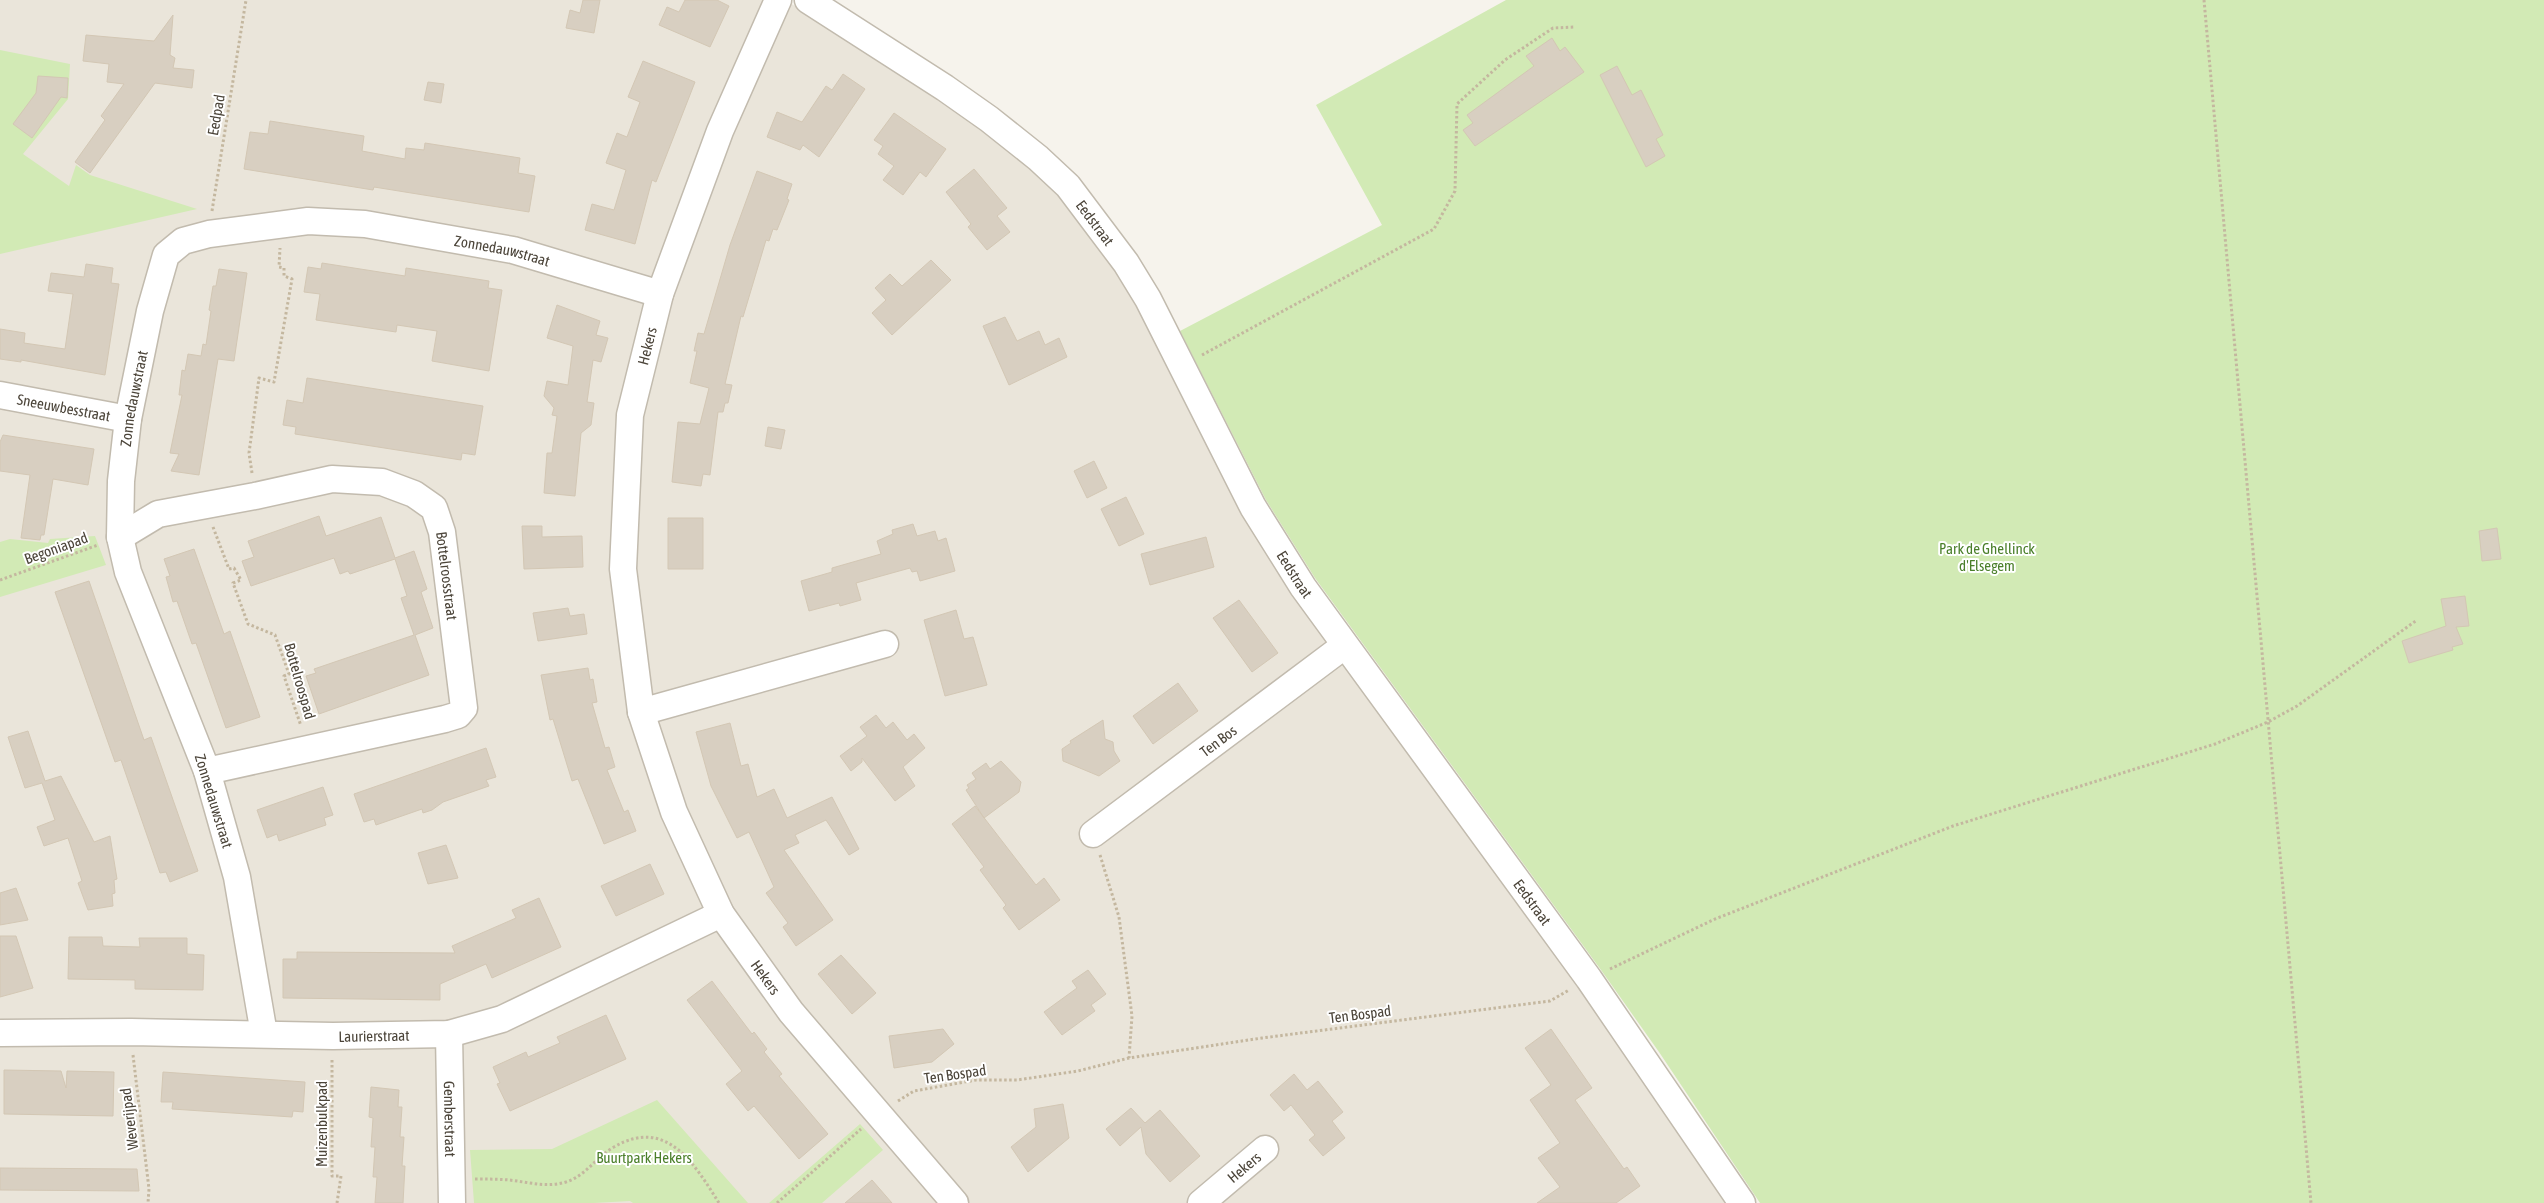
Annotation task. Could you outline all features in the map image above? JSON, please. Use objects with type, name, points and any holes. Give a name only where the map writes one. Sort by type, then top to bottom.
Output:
[{"type":"street","name":"Hekers","points":[[778,0],[720,130],[660,294],[630,424],[623,569],[641,712],[674,812],[721,914],[791,1012],[955,1203]]},
{"type":"street","name":"Eedstraat","points":[[808,0],[944,88],[988,119],[1038,158],[1068,186],[1126,263],[1148,299],[1253,507],[1303,587],[1344,646],[1589,979],[1647,1061],[1742,1203]]},
{"type":"street","name":"Zonnedauwstraat","points":[[264,1034],[237,877],[207,771],[128,572],[120,537],[121,481],[128,419],[150,311],[166,255],[183,241],[208,234],[308,221],[365,224],[513,250],[660,294]]},
{"type":"street","name":"Sneeuwbesstraat","points":[[0,395],[128,419]]},
{"type":"street","name":"Bottelroosstraat","points":[[120,537],[158,514],[256,496],[332,478],[382,482],[414,494],[434,508],[442,532],[464,708],[458,715],[207,771]]},
{"type":"street","points":[[641,712],[885,644]]},
{"type":"street","name":"Ten Bos","points":[[1093,834],[1344,646]]},
{"type":"street","name":"Laurierstraat","points":[[0,1033],[131,1032],[333,1036],[448,1034],[502,1019],[721,914]]},
{"type":"street","name":"Gemberstraat","points":[[448,1034],[452,1190]]},
{"type":"street","name":"Hekers","points":[[1200,1203],[1264,1150]]},
{"type":"path","name":"Eedpad","points":[[208,234],[246,0]]},
{"type":"path","points":[[2204,0],[2311,1203]]},
{"type":"path","points":[[1181,366],[1434,229],[1454,192],[1457,104],[1505,60],[1553,28],[1575,27]]},
{"type":"path","points":[[256,496],[248,453],[259,378],[274,382],[292,279],[284,276],[284,268],[279,267],[282,225]]},
{"type":"path","name":"Bottelroospad","points":[[205,505],[229,569],[234,568],[241,580],[233,583],[248,624],[275,635],[289,674],[284,676],[309,749]]},
{"type":"path","name":"Begoniapad","points":[[0,580],[120,537]]},
{"type":"path","name":"Ten Bospad","points":[[777,1203],[878,1114],[914,1091],[976,1080],[1016,1080],[1078,1071],[1129,1058],[1550,1000],[1715,918],[1953,826],[2215,744],[2268,722],[2297,706],[2417,620]]},
{"type":"path","points":[[1093,834],[1120,917],[1132,1016],[1129,1058]]},
{"type":"path","name":"Weverijpad","points":[[131,1032],[149,1189],[148,1203]]},
{"type":"path","name":"Muizenbulkpad","points":[[333,1036],[332,1176],[340,1176],[337,1203]]},
{"type":"path","points":[[452,1190],[512,1180],[531,1185],[564,1183],[582,1175],[614,1147],[637,1138],[667,1140],[693,1162],[719,1203]]},
{"type":"shaded area","points":[[0,0],[785,0],[896,68],[1000,137],[1048,179],[1115,262],[1293,590],[1612,1029],[1728,1203],[0,1203]]},
{"type":"green space","name":"Park de Ghellinck d'Elsegem","points":[[1506,0],[2544,0],[2544,1203],[1760,1203],[1659,1052],[1601,970],[1315,578],[1266,500],[1180,331],[1382,225],[1316,105]]},
{"type":"green space","points":[[0,50],[70,64],[68,99],[23,154],[69,186],[76,165],[90,175],[197,209],[0,254]]},
{"type":"green space","points":[[95,536],[106,565],[0,597],[0,542],[10,539],[48,543],[50,539]]},
{"type":"green space","name":"Buurtpark Hekers","points":[[657,1100],[748,1203],[633,1203],[630,1201],[594,1203],[474,1203],[470,1150],[552,1149]]},
{"type":"green space","points":[[860,1124],[883,1150],[822,1203],[769,1203]]},
{"type":"building","points":[[583,0],[600,0],[594,33],[566,28],[570,10],[580,13]]},
{"type":"building","points":[[685,0],[717,0],[729,6],[710,47],[659,25],[667,7],[679,12]]},
{"type":"building","points":[[173,15],[170,55],[175,58],[173,68],[194,70],[192,88],[155,83],[90,173],[75,162],[105,120],[101,116],[124,84],[107,82],[109,64],[83,61],[86,35],[154,41]]},
{"type":"building","points":[[1552,38],[1560,51],[1565,47],[1584,72],[1475,146],[1463,130],[1473,123],[1467,115],[1534,66],[1526,56]]},
{"type":"building","points":[[643,61],[695,82],[656,182],[652,180],[635,244],[585,230],[592,204],[614,210],[626,170],[606,163],[617,133],[627,137],[640,102],[628,97]]},
{"type":"building","points":[[1617,66],[1632,95],[1641,90],[1663,135],[1656,139],[1665,156],[1646,167],[1600,75]]},
{"type":"building","points":[[843,74],[865,89],[819,157],[803,145],[800,150],[767,137],[777,112],[802,122],[826,86],[832,90]]},
{"type":"building","points":[[38,76],[68,78],[67,98],[61,97],[32,138],[13,124],[36,93]]},
{"type":"building","points":[[428,82],[444,84],[441,103],[424,100]]},
{"type":"building","points":[[894,113],[946,149],[926,177],[920,172],[903,195],[883,180],[894,166],[878,154],[883,146],[874,140]]},
{"type":"building","points":[[270,121],[364,136],[362,151],[405,159],[406,148],[424,150],[425,143],[520,158],[518,173],[535,176],[529,212],[374,187],[373,190],[244,169],[250,132],[268,134]]},
{"type":"building","points":[[974,169],[1007,208],[997,216],[1010,232],[987,250],[968,227],[971,224],[946,192]]},
{"type":"building","points":[[757,171],[792,184],[787,199],[789,200],[777,230],[773,229],[769,241],[766,240],[743,317],[741,316],[725,384],[732,385],[728,403],[725,403],[723,412],[718,412],[710,475],[703,474],[701,486],[672,482],[678,422],[700,424],[709,388],[690,383],[697,351],[694,351],[698,333],[704,334],[730,245]]},
{"type":"building","points":[[931,260],[951,280],[892,335],[872,313],[886,300],[875,288],[890,274],[902,286]]},
{"type":"building","points":[[322,263],[405,276],[406,268],[489,281],[488,288],[502,290],[489,371],[432,361],[437,331],[397,325],[396,332],[316,320],[320,294],[304,292],[308,267],[321,269]]},
{"type":"building","points":[[86,264],[113,268],[111,283],[119,284],[105,375],[21,360],[21,362],[0,359],[0,329],[25,333],[24,343],[65,349],[73,294],[48,291],[51,273],[84,277]]},
{"type":"building","points":[[219,269],[247,273],[234,361],[218,359],[199,475],[171,471],[179,454],[170,453],[182,395],[179,395],[182,370],[185,371],[188,354],[201,356],[203,344],[206,345],[213,286],[216,286]]},
{"type":"building","points":[[557,305],[600,321],[596,335],[608,338],[601,362],[593,360],[587,402],[594,403],[591,425],[581,433],[575,496],[544,493],[547,453],[552,453],[557,416],[552,415],[554,408],[544,396],[547,381],[568,385],[573,346],[547,338]]},
{"type":"building","points":[[1005,317],[1017,341],[1039,331],[1045,345],[1059,338],[1067,357],[1009,385],[983,326]]},
{"type":"building","points":[[307,378],[483,406],[475,455],[462,453],[461,460],[295,434],[296,427],[283,425],[287,400],[303,403]]},
{"type":"building","points":[[768,427],[785,430],[781,449],[765,446]]},
{"type":"building","points":[[3,435],[94,449],[88,485],[53,479],[44,535],[41,535],[40,540],[21,538],[30,475],[0,471],[0,442]]},
{"type":"building","points":[[1094,461],[1107,488],[1087,498],[1074,471]]},
{"type":"building","points":[[1126,497],[1144,534],[1119,546],[1101,509]]},
{"type":"building","points":[[319,516],[326,536],[381,517],[395,558],[414,551],[427,589],[421,592],[433,628],[415,635],[429,675],[319,714],[306,676],[316,673],[314,669],[414,635],[401,598],[407,596],[395,559],[350,574],[348,571],[340,574],[334,558],[251,586],[242,561],[254,557],[248,541]]},
{"type":"building","points":[[668,518],[703,518],[703,569],[668,569]]},
{"type":"building","points":[[913,524],[917,536],[935,531],[938,541],[946,538],[955,571],[920,581],[917,571],[912,572],[910,568],[856,583],[861,600],[840,606],[839,603],[809,611],[801,581],[832,572],[832,568],[881,554],[877,541],[893,534],[892,530]]},
{"type":"building","points":[[522,526],[542,526],[542,537],[582,536],[583,567],[524,569]]},
{"type":"building","points":[[2497,528],[2501,559],[2482,561],[2479,531]]},
{"type":"building","points":[[1206,537],[1214,567],[1150,585],[1141,554]]},
{"type":"building","points":[[194,549],[224,634],[230,631],[260,717],[226,728],[196,643],[192,644],[177,601],[173,602],[166,577],[170,576],[164,559]]},
{"type":"building","points":[[89,581],[144,740],[151,737],[198,871],[170,882],[166,872],[160,873],[121,760],[115,762],[55,592]]},
{"type":"building","points":[[2465,596],[2469,626],[2456,627],[2463,644],[2452,647],[2453,650],[2409,663],[2402,641],[2446,626],[2441,599]]},
{"type":"building","points":[[1239,600],[1278,653],[1252,672],[1213,618]]},
{"type":"building","points":[[568,608],[570,616],[584,614],[587,634],[538,641],[533,613]]},
{"type":"building","points":[[956,610],[964,639],[973,637],[987,685],[945,696],[924,620]]},
{"type":"building","points":[[588,668],[590,680],[593,679],[597,702],[592,703],[605,748],[609,747],[615,767],[607,770],[624,812],[628,810],[636,831],[604,844],[578,779],[572,781],[553,719],[550,720],[541,675]]},
{"type":"building","points":[[1178,683],[1198,711],[1153,744],[1133,716]]},
{"type":"building","points":[[876,715],[886,728],[893,722],[907,740],[914,734],[925,748],[903,767],[915,786],[895,801],[862,758],[862,762],[851,771],[840,756],[867,736],[860,727]]},
{"type":"building","points":[[1103,720],[1105,739],[1113,742],[1114,751],[1120,761],[1099,776],[1063,761],[1062,749],[1071,743],[1070,741]]},
{"type":"building","points":[[730,723],[741,766],[748,764],[757,797],[774,789],[787,818],[832,797],[859,849],[849,855],[826,820],[795,835],[799,843],[784,850],[833,920],[796,946],[783,927],[788,923],[766,893],[774,887],[749,832],[737,838],[711,786],[696,732]]},
{"type":"building","points":[[28,731],[45,781],[61,776],[94,842],[110,836],[117,879],[114,880],[113,906],[88,910],[78,883],[82,881],[68,838],[44,846],[37,827],[55,820],[42,783],[25,788],[8,737]]},
{"type":"building","points":[[486,748],[496,777],[486,780],[489,786],[443,802],[432,810],[423,813],[422,809],[376,825],[374,819],[364,822],[354,794]]},
{"type":"building","points":[[1001,761],[1021,782],[1019,792],[984,818],[966,790],[969,788],[967,785],[976,779],[972,773],[986,763],[990,769]]},
{"type":"building","points":[[323,787],[333,815],[324,818],[326,825],[279,841],[277,834],[267,838],[257,810]]},
{"type":"building","points":[[975,806],[1036,885],[1044,878],[1060,900],[1019,930],[1003,908],[1006,905],[980,870],[984,867],[952,824]]},
{"type":"building","points":[[446,845],[458,878],[428,884],[418,853]]},
{"type":"building","points":[[650,864],[664,894],[616,916],[601,886]]},
{"type":"building","points":[[16,888],[28,920],[0,925],[0,893]]},
{"type":"building","points":[[539,898],[561,947],[492,978],[486,964],[440,984],[440,1000],[283,998],[283,959],[297,959],[297,952],[455,953],[452,946],[516,918],[512,910]]},
{"type":"building","points":[[0,936],[16,936],[33,988],[0,997]]},
{"type":"building","points":[[69,937],[102,937],[103,946],[140,947],[139,938],[187,938],[187,954],[204,955],[203,990],[135,989],[135,980],[68,979]]},
{"type":"building","points":[[841,955],[876,993],[852,1014],[818,974]]},
{"type":"building","points":[[1088,970],[1106,994],[1091,1005],[1095,1011],[1062,1035],[1044,1012],[1077,988],[1072,981]]},
{"type":"building","points":[[712,981],[752,1034],[754,1032],[767,1049],[764,1052],[782,1074],[779,1076],[828,1134],[799,1159],[754,1106],[748,1111],[726,1084],[742,1071],[687,1000]]},
{"type":"building","points":[[606,1015],[626,1059],[510,1111],[497,1084],[500,1083],[493,1067],[526,1052],[528,1057],[560,1043],[557,1037]]},
{"type":"building","points":[[943,1029],[954,1044],[932,1062],[894,1068],[889,1036]]},
{"type":"building","points":[[1551,1029],[1592,1088],[1575,1100],[1624,1169],[1627,1167],[1640,1186],[1616,1203],[1537,1203],[1560,1187],[1538,1158],[1560,1143],[1530,1100],[1551,1085],[1525,1048]]},
{"type":"building","points":[[4,1070],[61,1071],[66,1088],[67,1071],[114,1072],[113,1116],[4,1114]]},
{"type":"building","points":[[163,1072],[305,1082],[303,1112],[293,1111],[292,1117],[172,1109],[173,1102],[161,1102]]},
{"type":"building","points":[[1294,1074],[1307,1090],[1318,1081],[1343,1112],[1332,1121],[1345,1138],[1323,1156],[1309,1140],[1315,1135],[1291,1105],[1284,1111],[1270,1095]]},
{"type":"building","points":[[371,1087],[399,1090],[398,1107],[402,1107],[400,1137],[404,1137],[402,1166],[405,1166],[403,1203],[375,1203],[377,1177],[373,1177],[375,1147],[371,1147],[373,1118],[369,1117]]},
{"type":"building","points":[[1063,1104],[1069,1138],[1028,1172],[1011,1147],[1036,1127],[1034,1109]]},
{"type":"building","points":[[1131,1108],[1145,1123],[1160,1110],[1200,1156],[1170,1182],[1146,1154],[1141,1127],[1120,1146],[1106,1129]]},
{"type":"building","points":[[0,1168],[137,1169],[139,1191],[0,1190]]},
{"type":"building","points":[[872,1180],[892,1203],[845,1203]]}]
